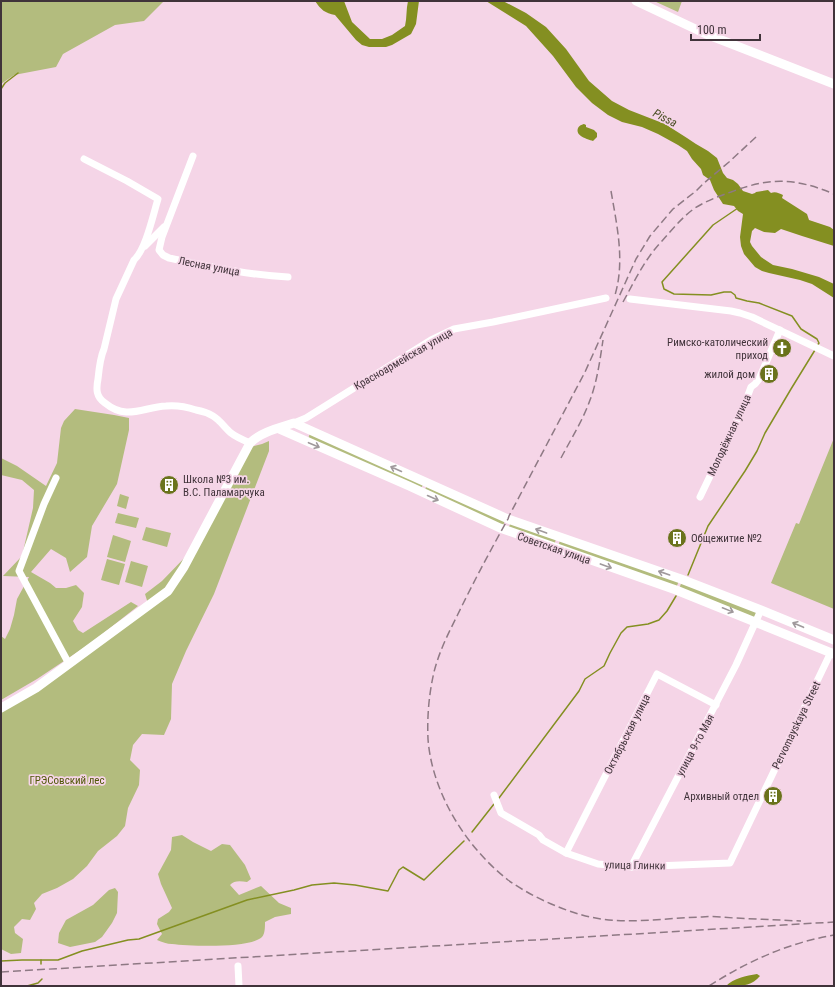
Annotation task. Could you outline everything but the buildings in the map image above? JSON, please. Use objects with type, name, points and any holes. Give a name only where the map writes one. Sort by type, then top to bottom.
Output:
[{"type":"main road","points":[[636,1],[706,34],[834,84]]},
{"type":"main road","name":"Красноармейская улица","points":[[250,443],[258,436],[266,432],[294,423]]},
{"type":"main road","name":"Советская улица","points":[[294,423],[508,519],[681,579],[762,610],[834,640]]},
{"type":"main road","name":"Советская улица","points":[[279,429],[500,528],[676,590],[832,653]]},
{"type":"main road","points":[[1,708],[36,688],[168,591],[184,568],[250,443]]},
{"type":"street","points":[[159,250],[167,224],[193,156]]},
{"type":"street","points":[[84,158],[158,199],[143,247],[134,260],[118,292],[114,304],[102,354],[96,390],[98,396],[102,401],[116,410],[129,412],[174,406],[195,409],[208,413],[214,416],[231,433],[250,443]]},
{"type":"street","points":[[143,247],[167,224]]},
{"type":"street","name":"Лесная улица","points":[[143,247],[151,247],[159,250],[163,255],[169,258],[264,276],[288,277]]},
{"type":"street","name":"Красноармейская улица","points":[[294,423],[306,418],[431,340],[454,329],[606,298]]},
{"type":"street","points":[[630,299],[740,313],[752,317],[834,356]]},
{"type":"street","name":"Молодёжная улица","points":[[700,497],[746,403],[751,387],[759,379],[780,330]]},
{"type":"street","points":[[56,478],[44,504],[19,571],[69,664]]},
{"type":"street","points":[[555,548],[558,537]]},
{"type":"street","points":[[676,590],[681,579]]},
{"type":"street","name":"улица 9-го Мая","points":[[631,867],[736,665],[762,610]]},
{"type":"street","name":"Pervomayskaya Street","points":[[730,863],[832,653]]},
{"type":"street","name":"Октябрьская улица","points":[[566,853],[657,674],[716,704]]},
{"type":"street","name":"улица Глинки","points":[[494,795],[501,813],[566,853],[598,864],[631,867],[730,863]]},
{"type":"street","points":[[238,966],[239,986]]},
{"type":"green space","points":[[1,1],[164,1],[144,21],[115,25],[63,54],[56,67],[14,75],[1,84]]},
{"type":"green space","points":[[654,1],[682,1],[678,12]]},
{"type":"green space","points":[[75,409],[129,418],[129,430],[117,484],[92,526],[87,557],[70,572],[66,558],[51,549],[31,572],[56,588],[66,588],[76,585],[84,593],[82,607],[73,621],[78,630],[83,633],[131,602],[138,606],[91,643],[37,679],[1,700],[1,636],[5,639],[10,629],[17,599],[29,577],[3,576],[22,556],[33,508],[34,490],[22,480],[1,475],[1,458],[17,466],[46,486],[57,463],[61,428],[64,421]]},
{"type":"green space","points":[[310,433],[423,484],[421,490],[308,439]]},
{"type":"green space","points":[[834,438],[834,609],[771,583],[796,523],[799,524]]},
{"type":"green space","name":"ГРЭСовский лес","points":[[269,441],[269,451],[214,594],[186,651],[172,684],[171,719],[164,735],[142,734],[133,745],[130,760],[140,770],[139,785],[128,808],[125,826],[117,836],[98,851],[87,866],[73,879],[42,894],[34,903],[36,909],[30,920],[22,919],[14,927],[15,933],[23,939],[21,953],[11,954],[1,949],[1,711],[149,607],[145,594],[162,581],[192,550],[243,452],[254,446]]},
{"type":"green space","points":[[427,485],[505,520],[503,526],[424,492]]},
{"type":"green space","points":[[120,494],[129,497],[126,509],[117,506]]},
{"type":"green space","points":[[118,513],[139,518],[136,528],[115,523]]},
{"type":"green space","points":[[511,523],[556,539],[554,546],[508,528]]},
{"type":"green space","points":[[146,527],[171,533],[167,547],[142,540]]},
{"type":"green space","points":[[113,535],[131,541],[125,562],[107,557]]},
{"type":"green space","points":[[560,540],[679,581],[676,588],[558,547]]},
{"type":"green space","points":[[107,559],[125,564],[119,585],[101,580]]},
{"type":"green space","points":[[131,561],[148,566],[142,587],[125,582]]},
{"type":"green space","points":[[682,581],[759,611],[755,620],[679,589]]},
{"type":"green space","points":[[182,835],[211,851],[222,844],[230,845],[245,865],[251,879],[247,882],[240,881],[230,885],[239,895],[261,886],[279,903],[291,908],[291,914],[275,917],[265,922],[263,936],[255,941],[245,943],[218,946],[168,944],[157,940],[162,934],[157,924],[158,919],[169,912],[172,908],[158,874],[171,850],[172,837]]},
{"type":"green space","points":[[115,888],[118,892],[117,913],[102,937],[95,942],[70,947],[58,943],[59,933],[66,920],[93,905],[109,890]]},
{"type":"shaded area","points":[[315,1],[344,1],[352,22],[370,39],[382,39],[392,35],[405,26],[408,1],[419,1],[416,24],[411,34],[386,47],[369,47],[362,45],[356,40],[335,15],[324,11]]},
{"type":"shaded area","points":[[486,1],[503,1],[526,13],[546,27],[566,49],[589,81],[612,101],[629,110],[665,124],[708,151],[717,158],[723,173],[727,178],[738,184],[743,191],[752,194],[768,190],[771,193],[776,192],[783,195],[782,198],[807,214],[809,220],[830,227],[834,230],[834,246],[781,229],[775,233],[764,232],[755,228],[752,231],[750,242],[761,257],[773,265],[819,277],[834,284],[834,298],[812,284],[762,271],[755,267],[744,254],[741,246],[740,237],[743,214],[734,206],[723,204],[714,190],[710,180],[703,175],[701,169],[687,151],[658,134],[642,127],[622,122],[608,115],[592,103],[576,87],[553,56],[526,26]]},
{"type":"shaded area","points":[[584,124],[586,127],[597,133],[597,137],[593,141],[582,137],[578,133],[578,128]]},
{"type":"shaded area","points":[[757,974],[760,976],[757,980],[749,984],[741,986],[726,986],[736,979]]},
{"type":"waterway","points":[[1,89],[5,83],[18,73]]},
{"type":"waterway","points":[[738,208],[713,225],[662,282],[664,289],[674,294],[711,295],[731,292],[736,298],[759,303],[792,316],[801,329],[817,339],[819,343],[817,346]]},
{"type":"waterway","points":[[688,575],[708,526],[745,471],[757,451],[765,433],[815,350]]},
{"type":"waterway","points":[[499,798],[579,691],[585,679],[604,666],[621,633],[627,627],[648,624],[659,620],[667,611],[676,596]]},
{"type":"waterway","points":[[472,832],[494,804]]},
{"type":"waterway","points":[[41,964],[41,960],[58,960],[82,951],[128,940],[139,939],[247,900],[312,885],[334,883],[388,891],[399,870],[403,867],[424,880],[464,841]]},
{"type":"waterway","points":[[1,961],[41,960]]},
{"type":"waterway","points":[[27,986],[38,983],[42,979]]},
{"type":"railway","points":[[756,137],[696,191],[673,209],[650,236],[636,259],[585,372],[475,579],[444,643],[434,672],[431,689],[428,713],[428,739],[436,779],[444,799],[465,835],[478,852],[493,867],[508,880],[525,891],[563,909],[582,915],[612,920],[627,921],[710,917],[801,921]]},
{"type":"railway","points":[[623,302],[650,255],[684,217],[704,203],[745,187],[783,181],[807,185],[834,194]]},
{"type":"railway","points":[[611,191],[618,230],[620,256],[618,282],[615,295]]},
{"type":"railway","points":[[561,458],[590,400],[596,378],[603,340]]},
{"type":"railway","points":[[1,972],[834,922]]},
{"type":"railway","points":[[709,986],[769,954],[817,938],[834,935]]},
{"type":"place","name":"Римско-католический приход","points":[[782,348]]},
{"type":"place","name":"жилой дом","points":[[769,374]]},
{"type":"place","name":"Школа №3 им. В.С. Паламарчука","points":[[169,485]]},
{"type":"place","name":"Общежитие №2","points":[[677,538]]},
{"type":"place","name":"Архивный отдел","points":[[773,796]]},
{"type":"water label","name":"Pissa","points":[[665,118]]}]
